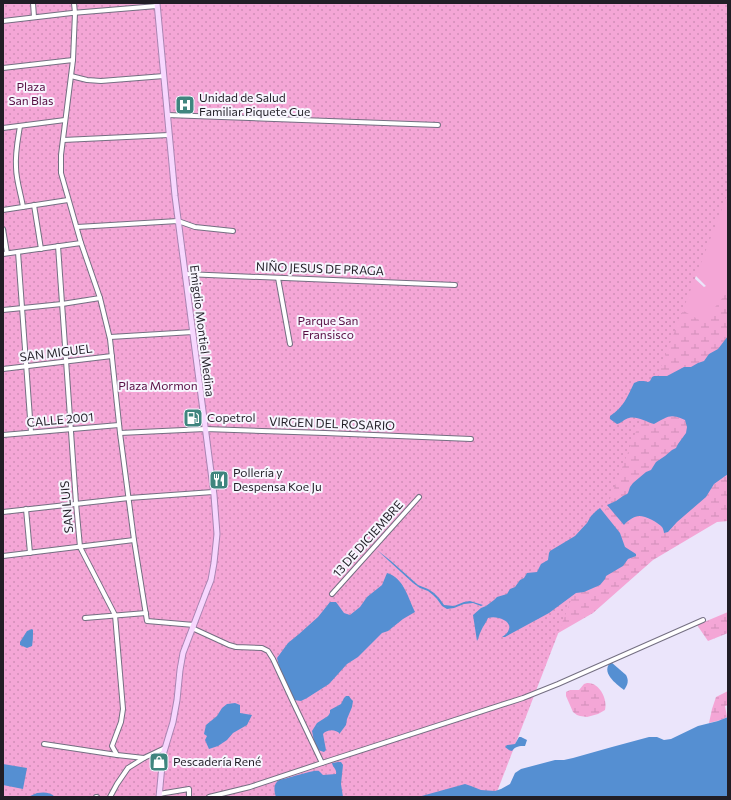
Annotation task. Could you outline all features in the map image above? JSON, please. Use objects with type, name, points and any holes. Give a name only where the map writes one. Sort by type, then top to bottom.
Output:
[{"type":"main road","name":"Emigdio Montiel Medina","points":[[157,4],[178,221],[213,492],[217,534],[211,580],[183,653],[177,700],[173,722],[165,748],[159,795]]},
{"type":"street","points":[[33,3],[34,17]]},
{"type":"street","points":[[74,3],[76,13],[73,60],[65,120],[61,173],[76,227],[100,298],[110,337],[120,433],[134,540],[147,621],[193,626],[229,645],[236,647],[262,648],[268,651],[322,763]]},
{"type":"street","points":[[3,21],[157,4]]},
{"type":"street","points":[[3,68],[73,60]]},
{"type":"street","points":[[71,76],[87,80],[101,81],[164,76]]},
{"type":"street","points":[[167,115],[438,125]]},
{"type":"street","points":[[3,128],[65,120]]},
{"type":"street","points":[[20,126],[15,165],[23,207]]},
{"type":"street","points":[[63,140],[169,135]]},
{"type":"street","points":[[3,210],[68,200]]},
{"type":"street","points":[[34,205],[41,249]]},
{"type":"street","points":[[76,227],[178,221],[195,227],[233,231]]},
{"type":"street","points":[[3,229],[5,254],[81,243]]},
{"type":"street","name":"SAN LUIS","points":[[58,246],[80,547],[115,616],[123,709],[121,722],[112,746],[117,755]]},
{"type":"street","points":[[18,252],[31,432]]},
{"type":"street","name":"NIÑO JESUS DE PRAGA","points":[[185,274],[455,285]]},
{"type":"street","points":[[278,278],[290,344]]},
{"type":"street","points":[[3,310],[62,304],[100,298]]},
{"type":"street","points":[[110,337],[193,332]]},
{"type":"street","name":"SAN MIGUEL","points":[[3,369],[112,356]]},
{"type":"street","name":"CALLE 2001","points":[[3,435],[119,425]]},
{"type":"street","name":"VIRGEN DEL ROSARIO","points":[[120,433],[205,429],[471,439]]},
{"type":"street","points":[[3,512],[76,503],[213,492]]},
{"type":"street","name":"13 DE DICIEMBRE","points":[[332,594],[419,497]]},
{"type":"street","points":[[26,509],[30,553]]},
{"type":"street","points":[[3,556],[134,540]]},
{"type":"street","points":[[85,618],[145,613]]},
{"type":"street","points":[[209,797],[250,787],[519,699],[558,684],[703,620]]},
{"type":"street","points":[[44,744],[144,758]]},
{"type":"street","points":[[110,797],[128,768],[165,748]]},
{"type":"street","points":[[159,795],[189,789],[190,797]]},
{"type":"green space","name":"Parque San Fransisco","points":[[3,3],[728,3],[728,193],[495,797],[3,797]]},
{"type":"green space","points":[[728,170],[728,333],[608,288],[684,269],[704,287],[706,286],[690,270]]},
{"type":"green space","points":[[728,291],[728,521],[717,522],[653,560],[593,613],[496,669],[682,310],[703,322]]},
{"type":"green space","points":[[728,612],[728,633],[708,641],[697,625]]},
{"type":"green space","points":[[591,683],[599,688],[604,696],[606,706],[605,710],[587,717],[577,715],[573,712],[566,696],[566,692],[570,690],[579,690],[584,684]]},
{"type":"green space","points":[[728,691],[728,705],[725,706],[727,717],[709,723],[716,697]]},
{"type":"water","points":[[728,336],[728,474],[714,484],[706,497],[677,522],[668,532],[664,533],[662,528],[657,523],[641,516],[632,518],[624,525],[607,505],[627,494],[633,483],[646,472],[651,470],[656,462],[676,448],[686,433],[687,427],[685,420],[672,416],[654,424],[638,418],[632,418],[617,424],[610,419],[610,416],[622,405],[634,383],[639,381],[648,382],[654,376],[667,376],[684,367],[691,367],[704,361],[709,354],[718,349]]},
{"type":"water","points":[[600,508],[620,533],[625,547],[636,554],[636,556],[628,559],[623,566],[606,576],[600,585],[584,592],[576,593],[549,613],[505,637],[502,637],[509,630],[508,623],[495,617],[488,618],[477,641],[473,615],[497,597],[507,594],[510,589],[515,587],[520,580],[524,578],[527,573],[537,572],[541,564],[548,560],[550,551],[575,536],[587,523],[591,516]]},
{"type":"water","points":[[377,550],[418,585],[434,593],[444,605],[454,606],[470,601],[483,605],[481,606],[473,603],[464,604],[447,609],[442,606],[428,591],[413,583]]},
{"type":"water","points":[[387,573],[398,579],[405,589],[415,612],[388,631],[382,633],[358,657],[347,664],[329,684],[301,701],[294,700],[290,695],[277,658],[288,643],[318,617],[330,602],[336,602],[344,613],[350,615],[360,607],[367,597],[382,585]]},
{"type":"water","points":[[32,629],[32,646],[27,648],[20,645],[20,642],[27,631]]},
{"type":"water","points":[[611,662],[626,675],[628,679],[624,690],[610,678],[608,674],[608,666]]},
{"type":"water","points":[[346,696],[349,696],[353,701],[346,725],[340,734],[334,730],[325,732],[323,734],[326,750],[324,752],[318,750],[312,731],[317,723],[328,716],[330,710],[341,704]]},
{"type":"water","points":[[235,703],[240,705],[240,713],[252,715],[247,725],[233,733],[227,740],[218,746],[209,749],[205,740],[207,736],[204,734],[206,725],[217,716],[222,708],[227,704]]},
{"type":"water","points":[[728,717],[728,797],[418,797],[465,784],[481,790],[495,791],[510,784],[515,773],[521,769],[555,760],[573,758],[649,737],[657,737],[664,740],[671,739],[698,726]]},
{"type":"water","points":[[519,737],[527,740],[525,746],[515,748],[512,751],[505,747],[507,745],[515,744]]},
{"type":"water","points":[[341,762],[343,765],[341,784],[343,797],[276,797],[274,790],[279,780],[316,771],[319,771],[323,775],[336,774],[332,763]]},
{"type":"water","points":[[3,764],[27,768],[23,789],[3,785]]},
{"type":"water","points":[[37,793],[47,793],[55,797],[28,797]]},
{"type":"place","name":"Unidad de Salud Familiar Piquete Cue","points":[[185,105]]},
{"type":"place","name":"Copetrol","points":[[193,418]]},
{"type":"place","name":"Pollería y Despensa Koe Ju","points":[[219,480]]},
{"type":"place","name":"Pescadería René","points":[[159,762]]},
{"type":"park label","name":"Plaza San Blas","points":[[31,94]]},
{"type":"park label","name":"Plaza Mormon","points":[[158,386]]}]
